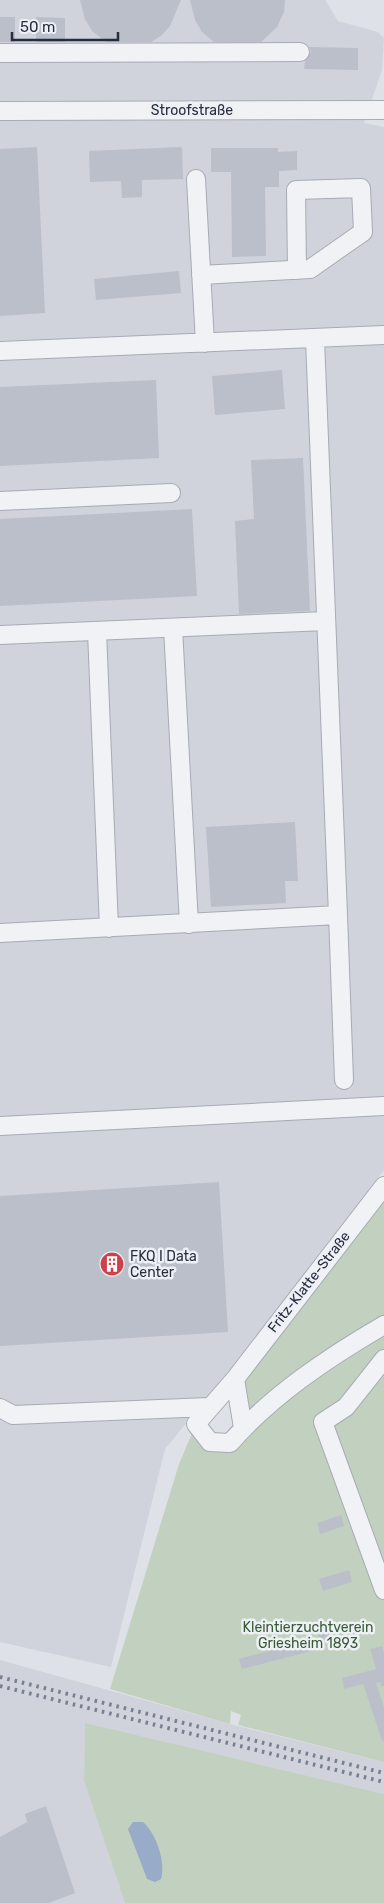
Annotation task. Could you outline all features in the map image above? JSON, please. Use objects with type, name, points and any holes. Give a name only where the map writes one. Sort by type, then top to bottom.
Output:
[{"type":"street","points":[[0,53],[300,52]]},
{"type":"street","name":"Stroofstraße","points":[[0,112],[384,110]]},
{"type":"street","points":[[196,179],[205,343]]},
{"type":"street","points":[[201,275],[297,270],[310,269],[363,232],[361,188],[296,190],[297,270]]},
{"type":"street","points":[[0,351],[384,335]]},
{"type":"street","points":[[315,339],[344,1080]]},
{"type":"street","points":[[0,501],[171,493]]},
{"type":"street","points":[[0,635],[326,621]]},
{"type":"street","points":[[174,628],[189,924]]},
{"type":"street","points":[[97,631],[109,928]]},
{"type":"street","points":[[0,933],[338,915]]},
{"type":"street","points":[[0,1126],[384,1106]]},
{"type":"street","name":"Fritz-Klatte-Straße","points":[[384,1186],[235,1379],[209,1406],[196,1424],[210,1442],[230,1443],[243,1428],[298,1381],[384,1326]]},
{"type":"street","points":[[384,1359],[346,1407],[323,1422],[384,1590]]},
{"type":"street","points":[[235,1379],[243,1428]]},
{"type":"street","points":[[0,1408],[13,1415],[209,1406]]},
{"type":"shaded area","points":[[0,0],[325,0],[338,21],[378,32],[384,38],[382,70],[364,123],[384,127],[384,1170],[221,1381],[165,1449],[111,1667],[0,1642]]},
{"type":"shaded area","points":[[0,1660],[230,1724],[384,1762],[384,1794],[85,1724],[84,1781],[125,1903],[0,1903]]},
{"type":"green space","name":"Kleintierzuchtverein Griesheim 1893","points":[[384,1186],[384,1762],[238,1725],[241,1715],[231,1711],[230,1724],[110,1689],[179,1464],[196,1424],[210,1442],[243,1428],[235,1379]]},
{"type":"green space","points":[[85,1723],[384,1794],[384,1903],[125,1903],[84,1781]]},
{"type":"water","points":[[133,1822],[143,1822],[148,1827],[159,1848],[162,1872],[161,1879],[155,1882],[147,1879],[128,1829]]},
{"type":"building","points":[[80,0],[181,0],[170,26],[161,36],[151,42],[106,42],[92,31],[85,19]]},
{"type":"building","points":[[190,0],[285,0],[284,12],[277,27],[261,42],[214,42],[202,32],[195,20]]},
{"type":"building","points":[[0,17],[15,17],[15,42],[0,42]]},
{"type":"building","points":[[36,17],[65,18],[65,42],[36,42]]},
{"type":"building","points":[[309,47],[358,48],[358,70],[304,69],[305,61],[311,52]]},
{"type":"building","points":[[37,147],[45,313],[0,316],[0,149]]},
{"type":"building","points":[[182,147],[183,179],[142,180],[142,197],[122,198],[121,181],[90,182],[89,151]]},
{"type":"building","points":[[211,148],[278,148],[278,152],[297,151],[297,170],[279,171],[279,187],[265,187],[266,256],[232,257],[231,172],[211,172]]},
{"type":"building","points":[[179,271],[181,293],[96,300],[94,279]]},
{"type":"building","points":[[282,370],[285,409],[215,415],[212,376]]},
{"type":"building","points":[[156,380],[159,458],[0,466],[0,387]]},
{"type":"building","points":[[303,458],[310,611],[239,614],[235,521],[254,519],[251,460]]},
{"type":"building","points":[[192,509],[197,596],[0,606],[0,519]]},
{"type":"building","points":[[295,822],[298,881],[285,881],[286,903],[211,907],[206,827]]},
{"type":"building","name":"FKQ I Data Center","points":[[219,1182],[228,1332],[0,1346],[0,1196]]},
{"type":"building","points":[[341,1515],[344,1526],[320,1534],[317,1523]]},
{"type":"building","points":[[349,1570],[352,1582],[323,1591],[319,1579]]},
{"type":"building","points":[[328,1627],[332,1640],[321,1643],[317,1630]]},
{"type":"building","points":[[312,1639],[315,1650],[242,1669],[239,1659]]},
{"type":"building","points":[[382,1646],[384,1653],[384,1686],[381,1686],[380,1682],[376,1683],[384,1707],[384,1741],[382,1741],[363,1684],[344,1689],[342,1678],[376,1669],[370,1649]]},
{"type":"building","points":[[46,1806],[75,1893],[49,1903],[0,1903],[0,1837],[27,1822],[25,1814]]},
{"type":"railway","points":[[0,1677],[384,1773]]},
{"type":"railway","points":[[0,1686],[384,1782]]},
{"type":"place","name":"FKQ I Data Center","points":[[112,1264]]}]
